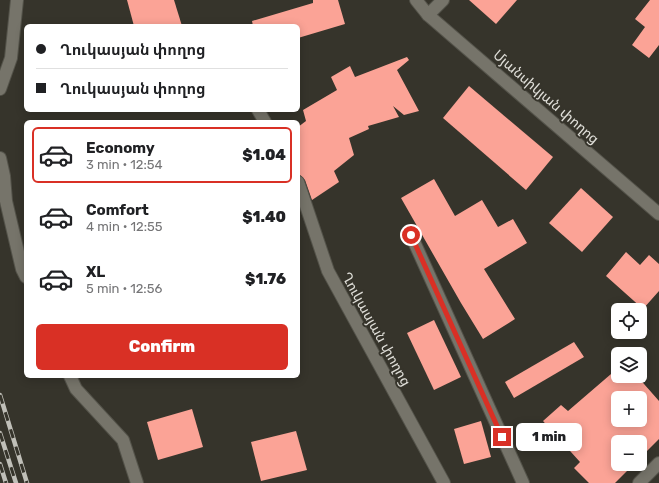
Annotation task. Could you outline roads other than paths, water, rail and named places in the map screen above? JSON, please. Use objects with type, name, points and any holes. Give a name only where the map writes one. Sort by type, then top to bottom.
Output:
[{"type":"street","points":[[0,89],[10,58],[17,0]]},
{"type":"street","name":"Մյանսիկյան փողոց","points":[[416,0],[428,15],[659,214]]},
{"type":"street","points":[[428,15],[443,0]]},
{"type":"street","points":[[0,158],[4,176],[6,201],[24,273]]},
{"type":"street","name":"Ղուկասյան փողոց","points":[[300,188],[328,271],[444,483]]},
{"type":"street","points":[[411,235],[523,483]]},
{"type":"street","points":[[71,378],[76,389],[123,440],[137,483]]},
{"type":"street","points":[[639,483],[659,463]]},
{"type":"railway","points":[[0,395],[27,483]]},
{"type":"railway","points":[[0,433],[16,483]]},
{"type":"railway","points":[[0,464],[6,483]]}]
